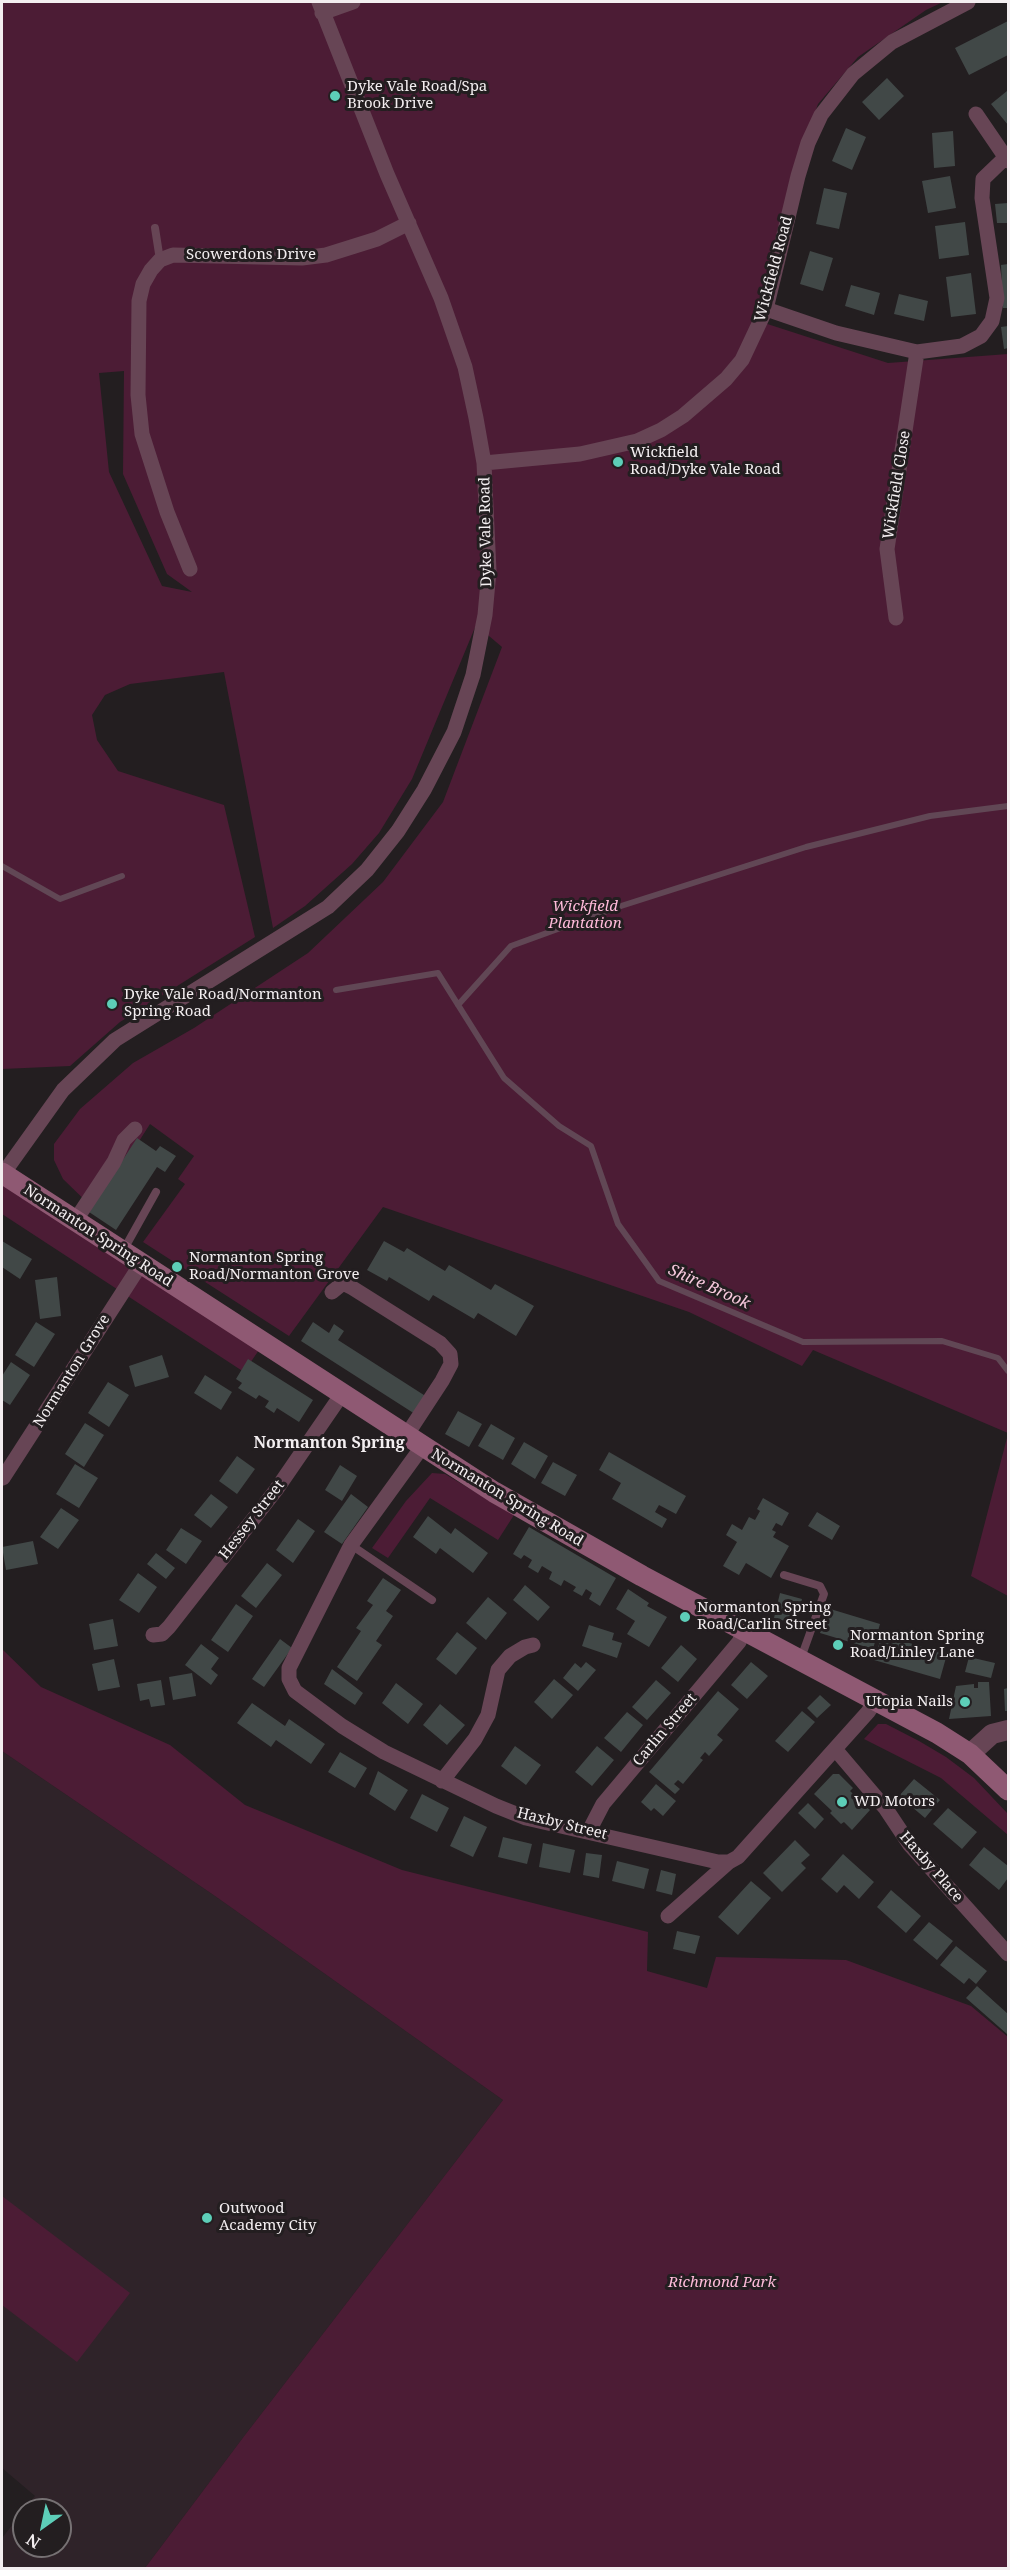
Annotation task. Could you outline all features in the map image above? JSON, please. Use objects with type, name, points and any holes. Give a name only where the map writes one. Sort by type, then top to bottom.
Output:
[{"type":"main road","name":"Normanton Spring Road","points":[[2,1174],[414,1441],[570,1536],[937,1733],[970,1754],[1008,1790]]},
{"type":"street","points":[[321,7],[353,2]]},
{"type":"street","name":"Wickfield Road","points":[[484,463],[580,454],[637,441],[683,416],[726,379],[746,352],[766,309],[798,176],[808,143],[821,115],[853,74],[879,53],[917,28],[968,2]]},
{"type":"street","name":"Dyke Vale Road","points":[[2,1174],[63,1090],[115,1040],[328,907],[367,870],[399,831],[424,790],[454,732],[473,675],[485,615],[489,571],[484,463],[474,408],[455,336],[321,7]]},
{"type":"street","points":[[766,309],[836,333],[917,352],[962,346],[981,336],[992,321],[997,298],[982,198],[983,179],[1007,160],[975,114]]},
{"type":"street","name":"Scowerdons Drive","points":[[160,260],[173,255],[196,254],[302,258],[326,255],[377,239],[409,223]]},
{"type":"street","points":[[160,260],[143,284],[139,301],[138,395],[142,434],[152,469],[190,569]]},
{"type":"street","name":"Wickfield Close","points":[[896,618],[890,587],[887,549],[917,352]]},
{"type":"street","points":[[75,1221],[114,1162],[124,1140],[135,1129]]},
{"type":"street","name":"Normanton Grove","points":[[3,1478],[141,1264]]},
{"type":"street","name":"Haxby Street","points":[[332,1292],[343,1283],[351,1287],[440,1343],[450,1354],[451,1364],[414,1441],[351,1545],[289,1668],[289,1679],[295,1691],[342,1726],[384,1752],[442,1781],[526,1818],[718,1862],[729,1862]]},
{"type":"street","name":"Hessey Street","points":[[153,1635],[162,1634],[169,1627],[276,1490],[342,1394]]},
{"type":"street","name":"Carlin Street","points":[[589,1831],[603,1804],[739,1642],[744,1631]]},
{"type":"street","points":[[442,1781],[475,1738],[488,1715],[498,1670],[510,1656],[533,1645]]},
{"type":"street","points":[[668,1916],[729,1862],[738,1857],[876,1700]]},
{"type":"street","points":[[970,1754],[992,1734],[1008,1731]]},
{"type":"street","name":"Haxby Place","points":[[835,1749],[886,1809],[910,1845],[1008,1954]]},
{"type":"lane","points":[[154,228],[160,260]]},
{"type":"lane","points":[[122,1251],[156,1192]]},
{"type":"lane","points":[[351,1545],[432,1600]]},
{"type":"lane","points":[[784,1575],[820,1586],[824,1594],[801,1661]]},
{"type":"shaded area","name":"Outwood Academy City","points":[[2,1751],[215,1896],[503,2100],[145,2568],[2,2568],[2,2538],[12,2525],[12,2558],[72,2558],[72,2498],[33,2498],[35,2496],[2,2468]]},
{"type":"green space","name":"Wickfield Plantation","points":[[2,2],[943,2],[926,10],[858,57],[818,104],[795,169],[755,320],[888,363],[1008,354],[1008,1433],[813,1350],[802,1366],[689,1312],[383,1207],[289,1336],[143,1242],[185,1184],[178,1179],[194,1156],[150,1124],[95,1210],[63,1179],[54,1160],[54,1144],[80,1109],[133,1063],[194,1028],[308,953],[383,882],[443,802],[502,647],[476,625],[412,779],[379,833],[352,864],[305,906],[273,928],[224,672],[130,684],[105,695],[92,715],[97,740],[118,771],[224,805],[255,937],[120,1022],[70,1066],[2,1069]],"holes":[[[124,371],[123,474],[167,574],[192,592],[162,586],[109,472],[99,373]]]},
{"type":"green space","points":[[2,1184],[261,1347],[244,1372],[2,1214]]},
{"type":"green space","points":[[1008,1434],[1008,1596],[971,1576]]},
{"type":"green space","points":[[432,1473],[445,1474],[514,1515],[498,1540],[430,1498],[388,1558],[372,1548],[406,1501]]},
{"type":"green space","name":"Richmond Park","points":[[2,1649],[41,1687],[170,1745],[245,1805],[402,1870],[648,1932],[647,1971],[707,1988],[716,1957],[846,1960],[971,2006],[1008,2037],[1008,2568],[145,2568],[503,2100],[215,1896],[2,1751]]},
{"type":"green space","points":[[878,1724],[886,1724],[919,1741],[974,1778],[1008,1814],[1008,1835],[941,1778],[864,1739]]},
{"type":"green space","points":[[2,2196],[130,2293],[77,2362],[2,2305]]},
{"type":"building","points":[[1008,21],[1008,55],[969,75],[955,48]]},
{"type":"building","points":[[887,78],[904,96],[879,120],[862,102]]},
{"type":"building","points":[[1007,91],[1008,93],[1008,125],[991,104]]},
{"type":"building","points":[[846,128],[866,137],[852,170],[832,161]]},
{"type":"building","points":[[953,131],[955,166],[934,168],[932,133]]},
{"type":"building","points":[[950,176],[956,208],[928,213],[922,181]]},
{"type":"building","points":[[824,188],[847,193],[839,229],[816,224]]},
{"type":"building","points":[[1008,203],[1008,223],[997,223],[995,204]]},
{"type":"building","points":[[965,222],[969,255],[939,259],[935,226]]},
{"type":"building","points":[[810,251],[833,258],[823,291],[800,284]]},
{"type":"building","points":[[1008,264],[1008,308],[1003,308],[1001,265]]},
{"type":"building","points":[[971,273],[976,314],[951,317],[946,277]]},
{"type":"building","points":[[851,285],[880,293],[874,315],[845,306]]},
{"type":"building","points":[[899,294],[928,301],[924,321],[894,314]]},
{"type":"building","points":[[1008,326],[1008,348],[1004,349],[1001,327]]},
{"type":"building","points":[[137,1138],[156,1151],[160,1146],[176,1156],[165,1172],[157,1167],[116,1230],[89,1212]]},
{"type":"building","points":[[2,1241],[32,1259],[20,1279],[2,1267]]},
{"type":"building","points":[[384,1241],[404,1252],[407,1248],[445,1271],[449,1265],[491,1290],[495,1284],[534,1306],[516,1336],[478,1313],[474,1319],[433,1295],[429,1301],[389,1277],[387,1281],[367,1270]]},
{"type":"building","points":[[57,1277],[61,1316],[40,1319],[35,1280]]},
{"type":"building","points":[[36,1322],[55,1334],[34,1367],[15,1355]]},
{"type":"building","points":[[313,1322],[329,1333],[334,1324],[344,1331],[338,1340],[427,1397],[415,1414],[301,1341]]},
{"type":"building","points":[[162,1355],[169,1377],[135,1387],[129,1366]]},
{"type":"building","points":[[248,1359],[313,1400],[299,1422],[277,1408],[274,1413],[265,1407],[269,1401],[259,1395],[256,1399],[238,1388],[242,1383],[236,1379]]},
{"type":"building","points":[[11,1362],[30,1375],[10,1405],[2,1400],[2,1376]]},
{"type":"building","points":[[205,1375],[232,1392],[221,1410],[194,1393]]},
{"type":"building","points":[[108,1382],[129,1395],[109,1427],[88,1413]]},
{"type":"building","points":[[458,1411],[482,1424],[469,1447],[445,1434]]},
{"type":"building","points":[[85,1423],[104,1435],[84,1467],[65,1454]]},
{"type":"building","points":[[491,1424],[515,1438],[503,1460],[478,1446]]},
{"type":"building","points":[[524,1442],[548,1456],[535,1479],[511,1464]]},
{"type":"building","points":[[609,1452],[686,1496],[676,1514],[659,1505],[655,1512],[667,1519],[662,1528],[612,1499],[621,1483],[599,1470]]},
{"type":"building","points":[[237,1456],[255,1469],[237,1494],[219,1481]]},
{"type":"building","points":[[553,1462],[577,1475],[565,1496],[541,1483]]},
{"type":"building","points":[[75,1464],[98,1478],[79,1508],[56,1494]]},
{"type":"building","points":[[340,1465],[357,1476],[342,1501],[325,1490]]},
{"type":"building","points":[[211,1494],[228,1507],[211,1528],[194,1515]]},
{"type":"building","points":[[351,1494],[368,1507],[342,1544],[324,1532]]},
{"type":"building","points":[[763,1498],[789,1513],[782,1526],[776,1523],[772,1530],[776,1532],[773,1537],[789,1546],[771,1578],[746,1563],[739,1575],[723,1566],[737,1542],[726,1535],[732,1524],[742,1530],[749,1517],[755,1520],[760,1511],[757,1509]]},
{"type":"building","points":[[61,1508],[79,1520],[58,1549],[40,1537]]},
{"type":"building","points":[[817,1512],[840,1526],[832,1540],[808,1526]]},
{"type":"building","points":[[428,1516],[451,1534],[455,1528],[488,1553],[473,1573],[440,1548],[436,1554],[413,1537]]},
{"type":"building","points":[[298,1519],[315,1531],[293,1563],[276,1550]]},
{"type":"building","points":[[529,1527],[616,1578],[600,1606],[589,1599],[592,1593],[586,1589],[582,1596],[573,1591],[576,1587],[564,1580],[561,1586],[549,1579],[552,1572],[542,1566],[538,1573],[528,1567],[532,1560],[524,1555],[521,1559],[513,1554]]},
{"type":"building","points":[[181,1528],[202,1541],[186,1564],[166,1550]]},
{"type":"building","points":[[33,1541],[38,1564],[6,1570],[2,1547]]},
{"type":"building","points":[[156,1553],[175,1568],[166,1579],[147,1564]]},
{"type":"building","points":[[267,1563],[282,1575],[256,1608],[241,1596]]},
{"type":"building","points":[[138,1573],[157,1587],[139,1613],[119,1600]]},
{"type":"building","points":[[383,1578],[401,1590],[386,1611],[393,1616],[376,1641],[382,1645],[357,1681],[337,1667],[361,1631],[356,1628],[373,1605],[367,1601]]},
{"type":"building","points":[[525,1585],[550,1607],[538,1621],[513,1600]]},
{"type":"building","points":[[628,1589],[649,1603],[647,1606],[667,1617],[649,1647],[627,1634],[635,1621],[616,1609]]},
{"type":"building","points":[[780,1593],[802,1599],[796,1624],[774,1618]]},
{"type":"building","points":[[488,1597],[507,1613],[486,1640],[466,1623]]},
{"type":"building","points":[[236,1604],[253,1616],[228,1652],[211,1640]]},
{"type":"building","points":[[827,1608],[880,1624],[873,1649],[820,1633]]},
{"type":"building","points":[[113,1619],[118,1646],[94,1650],[89,1624]]},
{"type":"building","points":[[589,1625],[614,1633],[612,1640],[622,1643],[617,1658],[582,1646]]},
{"type":"building","points":[[457,1632],[477,1648],[456,1675],[436,1659]]},
{"type":"building","points":[[882,1635],[947,1654],[940,1679],[874,1660]]},
{"type":"building","points":[[280,1639],[292,1648],[264,1687],[252,1679]]},
{"type":"building","points":[[201,1644],[219,1658],[211,1669],[218,1675],[211,1685],[185,1665]]},
{"type":"building","points":[[681,1645],[697,1659],[678,1682],[661,1668]]},
{"type":"building","points":[[969,1657],[995,1663],[991,1678],[965,1672]]},
{"type":"building","points":[[114,1659],[120,1687],[98,1691],[92,1664]]},
{"type":"building","points":[[586,1662],[596,1670],[578,1691],[563,1678],[575,1663],[581,1668]]},
{"type":"building","points":[[751,1662],[768,1676],[747,1699],[731,1685]]},
{"type":"building","points":[[332,1669],[363,1693],[355,1705],[324,1684]]},
{"type":"building","points":[[192,1673],[196,1696],[173,1700],[169,1677]]},
{"type":"building","points":[[554,1679],[573,1695],[552,1719],[534,1702]]},
{"type":"building","points":[[161,1680],[165,1705],[151,1707],[149,1699],[140,1701],[137,1684]]},
{"type":"building","points":[[656,1680],[671,1693],[647,1720],[632,1707]]},
{"type":"building","name":"Utopia Nails","points":[[978,1682],[989,1682],[991,1716],[949,1719],[956,1686],[974,1684],[974,1688],[978,1688]]},
{"type":"building","points":[[396,1683],[423,1704],[408,1724],[382,1703]]},
{"type":"building","points":[[1008,1688],[1008,1711],[1005,1711],[1004,1689]]},
{"type":"building","points":[[718,1691],[739,1709],[717,1735],[723,1740],[709,1756],[705,1752],[700,1758],[703,1760],[683,1784],[678,1780],[674,1784],[680,1789],[675,1794],[649,1772]]},
{"type":"building","points":[[820,1695],[831,1705],[817,1718],[807,1708]]},
{"type":"building","points":[[252,1703],[285,1726],[289,1719],[325,1744],[311,1764],[276,1740],[271,1747],[237,1723]]},
{"type":"building","points":[[440,1704],[465,1725],[447,1745],[423,1725]]},
{"type":"building","points":[[802,1711],[815,1722],[788,1752],[775,1741]]},
{"type":"building","points":[[627,1712],[643,1725],[621,1752],[604,1738]]},
{"type":"building","points":[[515,1746],[541,1765],[526,1785],[501,1766]]},
{"type":"building","points":[[597,1746],[614,1760],[592,1786],[575,1772]]},
{"type":"building","points":[[340,1752],[367,1768],[355,1788],[328,1772]]},
{"type":"building","points":[[378,1771],[408,1790],[395,1811],[369,1794]]},
{"type":"building","name":"WD Motors","points":[[833,1774],[839,1774],[853,1788],[850,1791],[870,1810],[852,1830],[844,1822],[841,1824],[830,1813],[832,1811],[814,1794]]},
{"type":"building","points":[[914,1779],[940,1800],[925,1818],[899,1796]]},
{"type":"building","points":[[656,1784],[676,1801],[663,1816],[654,1808],[651,1811],[641,1802]]},
{"type":"building","points":[[422,1794],[449,1808],[437,1832],[410,1818]]},
{"type":"building","points":[[808,1803],[824,1819],[815,1829],[798,1813]]},
{"type":"building","points":[[948,1808],[977,1832],[962,1849],[933,1824]]},
{"type":"building","points":[[464,1816],[487,1827],[473,1857],[450,1846]]},
{"type":"building","points":[[503,1837],[532,1844],[527,1864],[498,1857]]},
{"type":"building","points":[[795,1840],[810,1855],[801,1863],[806,1868],[782,1892],[763,1873]]},
{"type":"building","points":[[543,1843],[575,1850],[570,1873],[539,1867]]},
{"type":"building","points":[[984,1847],[1008,1866],[1008,1878],[999,1890],[969,1865]]},
{"type":"building","points":[[586,1853],[602,1855],[599,1878],[583,1875]]},
{"type":"building","points":[[843,1854],[874,1882],[859,1899],[844,1885],[837,1893],[821,1879]]},
{"type":"building","points":[[617,1861],[649,1869],[644,1889],[612,1881]]},
{"type":"building","points":[[661,1870],[676,1874],[672,1895],[656,1891]]},
{"type":"building","points":[[751,1881],[771,1898],[738,1935],[718,1917]]},
{"type":"building","points":[[891,1890],[921,1916],[906,1933],[877,1907]]},
{"type":"building","points":[[929,1922],[953,1941],[937,1960],[913,1940]]},
{"type":"building","points":[[677,1931],[700,1936],[695,1954],[673,1949]]},
{"type":"building","points":[[956,1946],[987,1971],[976,1984],[969,1978],[964,1984],[940,1965]]},
{"type":"building","points":[[977,1986],[1008,2014],[1007,2034],[966,1998]]},
{"type":"waterway","points":[[458,1005],[511,946],[621,906],[806,847],[930,816],[1008,806]]},
{"type":"waterway","name":"Shire Brook","points":[[2,866],[60,899],[122,876]]},
{"type":"waterway","name":"Shire Brook","points":[[336,990],[438,973],[504,1078],[559,1126],[591,1146],[618,1224],[659,1281],[803,1342],[942,1341],[998,1358],[1008,1371]]},
{"type":"place","name":"Dyke Vale Road/Spa Brook Drive","points":[[335,96]]},
{"type":"place","name":"Wickfield Road/Dyke Vale Road","points":[[618,462]]},
{"type":"place","name":"Dyke Vale Road/Normanton Spring Road","points":[[112,1004]]},
{"type":"place","name":"Normanton Spring Road/Normanton Grove","points":[[177,1267]]},
{"type":"place","name":"Normanton Spring Road/Carlin Street","points":[[685,1617]]},
{"type":"place","name":"Normanton Spring Road/Linley Lane","points":[[838,1645]]},
{"type":"place","name":"Utopia Nails","points":[[965,1702]]},
{"type":"place","name":"WD Motors","points":[[842,1802]]},
{"type":"place","name":"Outwood Academy City","points":[[207,2218]]},
{"type":"district","name":"Normanton Spring","points":[[329,1443]]}]
